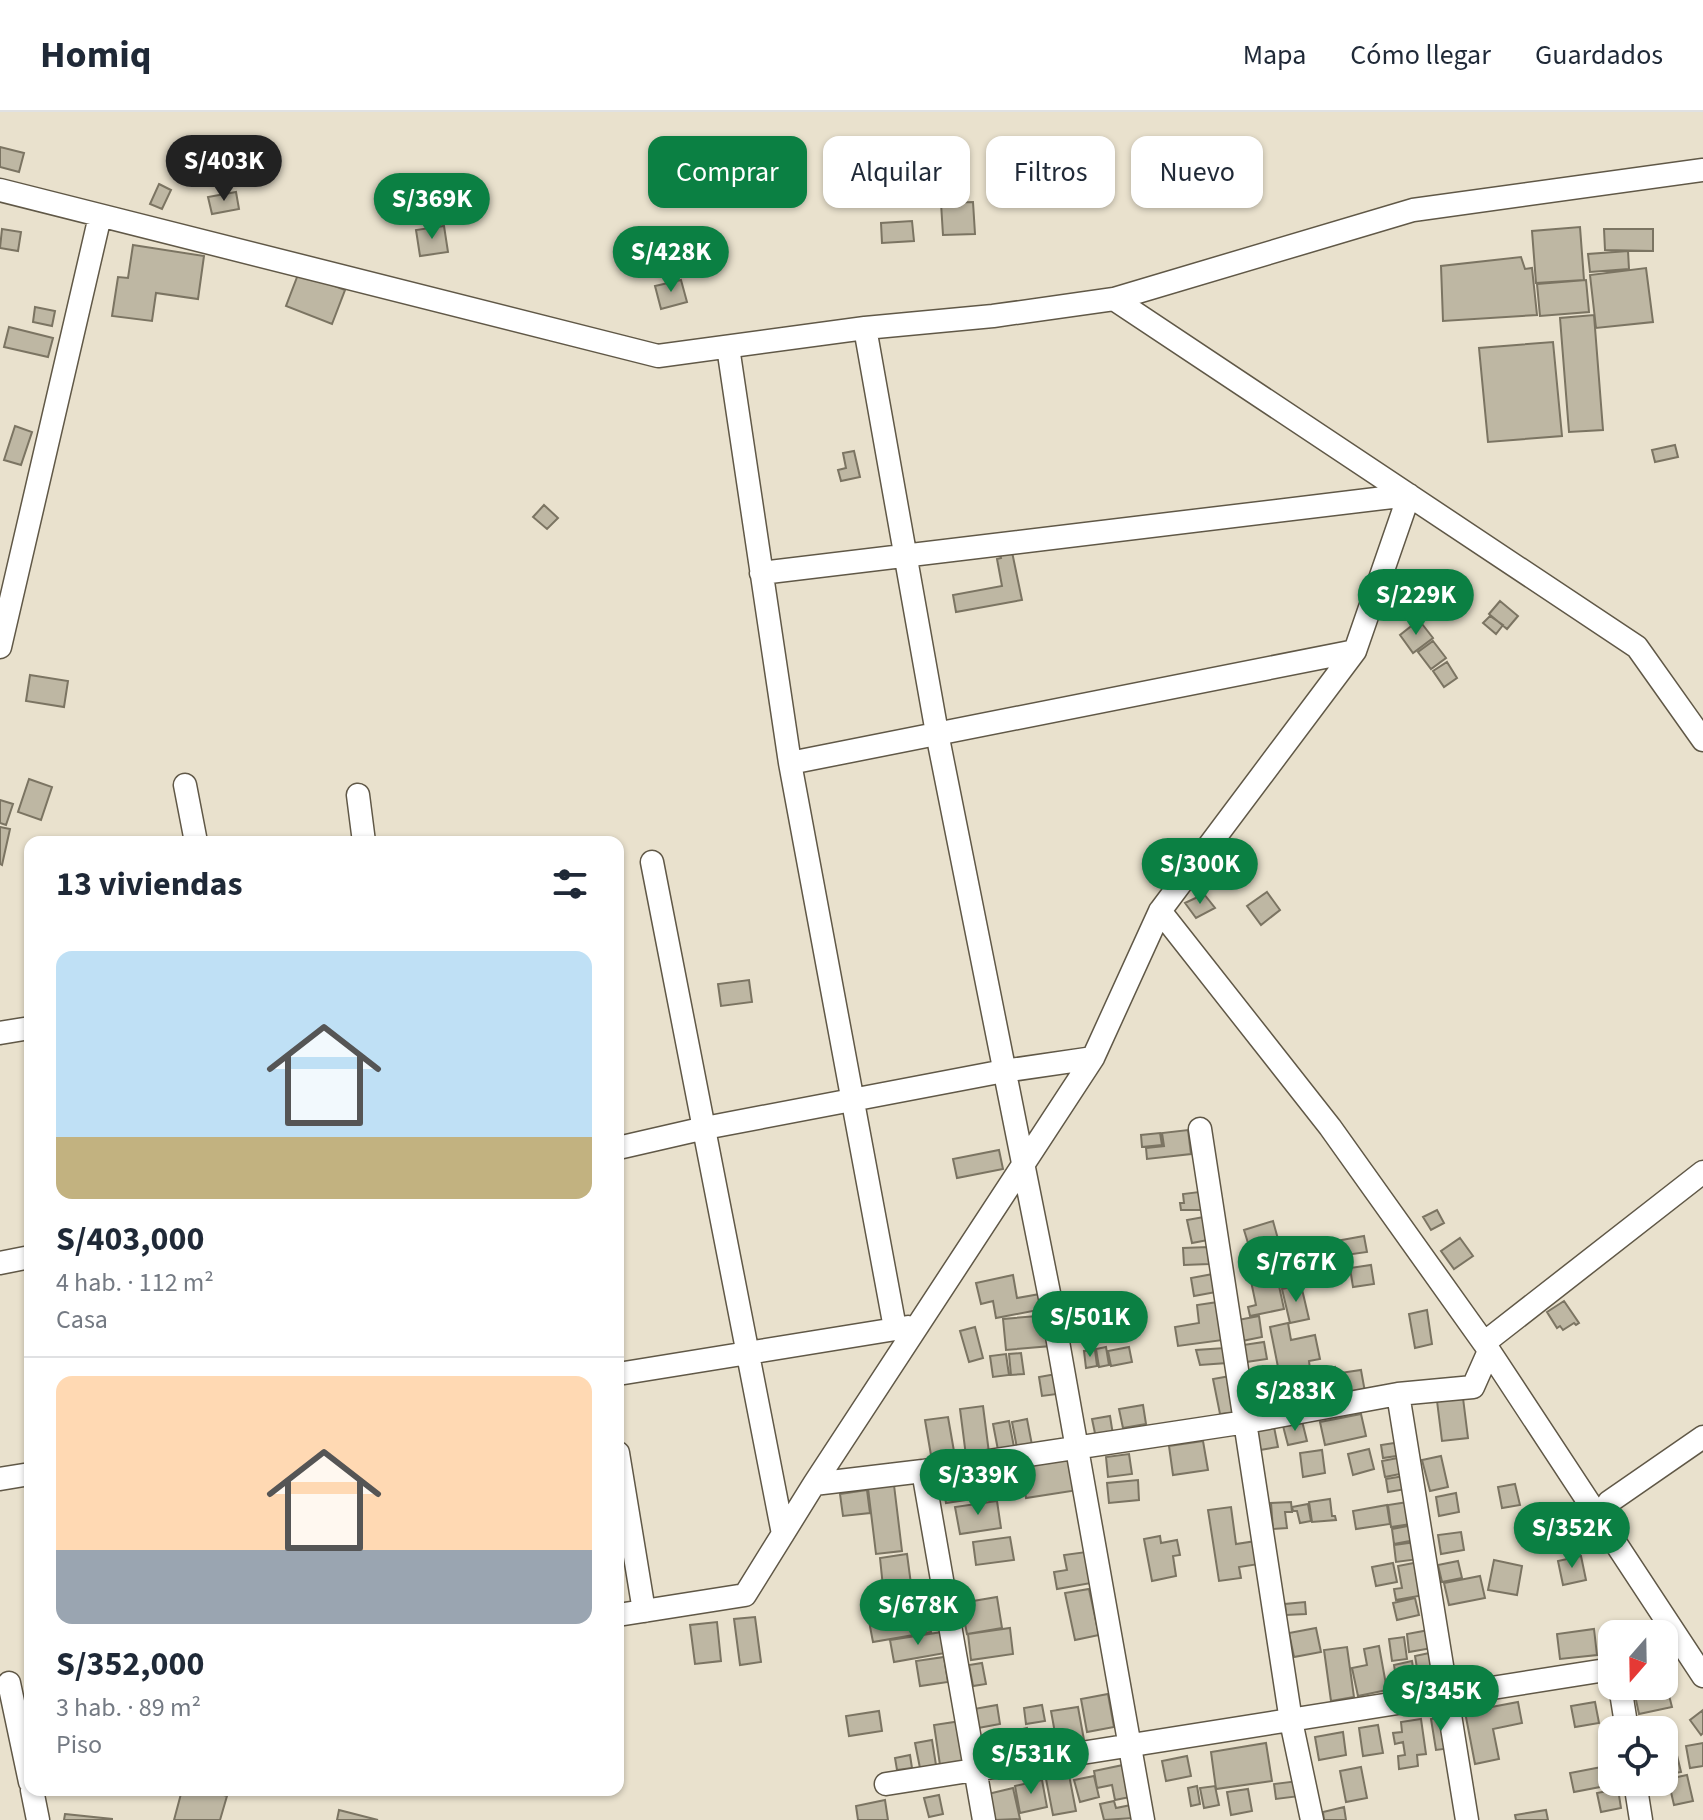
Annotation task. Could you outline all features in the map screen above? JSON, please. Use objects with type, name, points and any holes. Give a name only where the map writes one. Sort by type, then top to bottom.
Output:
[{"type":"street","points":[[0,190],[658,356],[1114,299],[1413,210],[1703,170]]},
{"type":"street","points":[[0,647],[100,216]]},
{"type":"street","points":[[1114,299],[1637,647],[1703,740]]},
{"type":"street","points":[[865,328],[937,733],[1077,1447],[1143,1820]]},
{"type":"street","points":[[728,347],[790,763],[854,1100],[906,1327]]},
{"type":"street","points":[[761,573],[1409,495]]},
{"type":"street","points":[[624,1614],[745,1595],[906,1327],[1023,1169],[1093,1058],[1160,911],[1355,651],[1409,495]]},
{"type":"street","points":[[790,763],[1355,651]]},
{"type":"street","points":[[185,785],[195,836]]},
{"type":"street","points":[[358,795],[363,836]]},
{"type":"street","points":[[652,862],[783,1534]]},
{"type":"street","points":[[1160,911],[1330,1127],[1487,1347],[1703,1676]]},
{"type":"street","points":[[0,1033],[24,1029]]},
{"type":"street","points":[[624,1147],[705,1128],[1004,1071],[1093,1058]]},
{"type":"street","points":[[1200,1129],[1291,1721],[1312,1820]]},
{"type":"street","points":[[814,1484],[923,1471],[1246,1422],[1398,1394],[1473,1387],[1487,1347],[1699,1184]]},
{"type":"street","points":[[0,1263],[24,1258]]},
{"type":"street","points":[[624,1373],[906,1327]]},
{"type":"street","points":[[1398,1394],[1467,1820]]},
{"type":"street","points":[[1599,1517],[1609,1502],[1703,1437]]},
{"type":"street","points":[[923,1471],[984,1820]]},
{"type":"street","points":[[0,1479],[24,1475]]},
{"type":"street","points":[[624,1489],[644,1611]]},
{"type":"street","points":[[886,1784],[1598,1671]]},
{"type":"street","points":[[13,1682],[24,1747]]},
{"type":"street","points":[[33,1796],[38,1820]]},
{"type":"street","points":[[1637,1796],[1641,1820]]},
{"type":"building","points":[[0,147],[24,153],[19,172],[0,167]]},
{"type":"building","points":[[159,184],[171,190],[162,209],[150,204]]},
{"type":"building","points":[[236,192],[239,209],[212,214],[208,197]]},
{"type":"building","points":[[970,202],[973,202],[975,234],[943,235],[941,208],[970,208]]},
{"type":"building","points":[[912,221],[914,241],[882,243],[881,223]]},
{"type":"building","points":[[444,226],[448,252],[420,256],[416,230]]},
{"type":"building","points":[[1580,227],[1584,280],[1536,283],[1532,231]]},
{"type":"building","points":[[2,229],[21,232],[18,251],[0,248]]},
{"type":"building","points":[[1604,229],[1653,229],[1653,251],[1605,250]]},
{"type":"building","points":[[133,245],[204,256],[198,299],[156,293],[152,321],[112,316],[118,277],[128,278]]},
{"type":"building","points":[[1628,251],[1629,269],[1590,272],[1588,254]]},
{"type":"building","points":[[1521,257],[1525,269],[1532,268],[1537,315],[1443,321],[1441,266]]},
{"type":"building","points":[[1646,268],[1653,322],[1596,328],[1590,275]]},
{"type":"building","points":[[299,272],[345,290],[332,324],[286,306]]},
{"type":"building","points":[[681,280],[687,302],[661,309],[655,286]]},
{"type":"building","points":[[1586,280],[1589,312],[1540,316],[1537,284]]},
{"type":"building","points":[[35,307],[55,311],[52,326],[33,322]]},
{"type":"building","points":[[1594,315],[1603,430],[1569,432],[1560,318]]},
{"type":"building","points":[[9,327],[53,338],[48,357],[4,347]]},
{"type":"building","points":[[1553,342],[1562,436],[1488,442],[1479,348]]},
{"type":"building","points":[[15,426],[32,432],[21,465],[4,460]]},
{"type":"building","points":[[1675,445],[1678,457],[1655,462],[1652,450]]},
{"type":"building","points":[[854,451],[860,477],[841,481],[838,470],[846,468],[843,453]]},
{"type":"building","points":[[544,505],[558,518],[547,529],[533,517]]},
{"type":"building","points":[[1011,547],[1022,600],[956,612],[953,595],[1002,586],[997,559],[1001,558],[999,549]]},
{"type":"building","points":[[1452,584],[1466,599],[1449,614],[1436,599]]},
{"type":"building","points":[[1500,601],[1518,616],[1507,629],[1489,614]]},
{"type":"building","points":[[1490,616],[1503,625],[1496,634],[1483,623]]},
{"type":"building","points":[[1419,620],[1433,638],[1413,653],[1400,635]]},
{"type":"building","points":[[1433,641],[1446,658],[1431,669],[1418,652]]},
{"type":"building","points":[[1447,662],[1457,678],[1444,687],[1433,671]]},
{"type":"building","points":[[30,675],[68,681],[64,707],[26,701]]},
{"type":"building","points":[[29,779],[52,787],[41,820],[18,812]]},
{"type":"building","points":[[0,800],[13,804],[6,825],[0,823]]},
{"type":"building","points":[[0,827],[10,829],[2,865],[0,864]]},
{"type":"building","points":[[1267,892],[1280,910],[1261,925],[1247,906]]},
{"type":"building","points":[[1204,894],[1215,908],[1196,918],[1185,903]]},
{"type":"building","points":[[749,980],[752,1002],[721,1006],[718,984]]},
{"type":"building","points":[[1188,1130],[1191,1154],[1147,1159],[1146,1148],[1164,1146],[1162,1133]]},
{"type":"building","points":[[1160,1133],[1162,1145],[1142,1147],[1141,1135]]},
{"type":"building","points":[[999,1150],[1003,1169],[957,1178],[953,1159]]},
{"type":"building","points":[[1199,1192],[1202,1210],[1181,1210],[1183,1194]]},
{"type":"building","points":[[1437,1210],[1444,1223],[1431,1230],[1423,1217]]},
{"type":"building","points":[[1204,1217],[1208,1240],[1192,1243],[1187,1220]]},
{"type":"building","points":[[1273,1221],[1278,1239],[1258,1245],[1257,1241],[1248,1243],[1244,1230]]},
{"type":"building","points":[[1364,1236],[1367,1252],[1339,1256],[1336,1241]]},
{"type":"building","points":[[1460,1238],[1473,1256],[1454,1269],[1441,1251]]},
{"type":"building","points":[[1208,1247],[1209,1264],[1184,1265],[1183,1248]]},
{"type":"building","points":[[1270,1263],[1272,1273],[1276,1272],[1284,1309],[1250,1316],[1248,1307],[1256,1305],[1248,1267]]},
{"type":"building","points":[[1371,1265],[1374,1284],[1353,1287],[1350,1268]]},
{"type":"building","points":[[1213,1274],[1216,1292],[1194,1296],[1191,1278]]},
{"type":"building","points":[[1013,1275],[1017,1298],[1040,1294],[1043,1309],[996,1318],[993,1301],[981,1304],[976,1283]]},
{"type":"building","points":[[1301,1285],[1309,1319],[1290,1323],[1282,1289]]},
{"type":"building","points":[[1564,1301],[1579,1323],[1563,1330],[1560,1326],[1557,1328],[1547,1312]]},
{"type":"building","points":[[1218,1302],[1223,1340],[1178,1346],[1175,1327],[1199,1323],[1197,1305]]},
{"type":"building","points":[[1427,1310],[1432,1344],[1415,1348],[1409,1314]]},
{"type":"building","points":[[1049,1315],[1051,1346],[1006,1350],[1003,1319]]},
{"type":"building","points":[[1259,1316],[1262,1337],[1242,1341],[1238,1320]]},
{"type":"building","points":[[1102,1318],[1106,1335],[1082,1340],[1078,1323]]},
{"type":"building","points":[[1288,1323],[1291,1340],[1315,1335],[1320,1359],[1309,1361],[1311,1377],[1281,1382],[1270,1327]]},
{"type":"building","points":[[975,1327],[983,1358],[969,1362],[960,1331]]},
{"type":"building","points":[[1264,1342],[1267,1359],[1246,1362],[1243,1345]]},
{"type":"building","points":[[1106,1347],[1109,1365],[1099,1367],[1096,1349]]},
{"type":"building","points":[[1129,1347],[1132,1362],[1111,1366],[1108,1351]]},
{"type":"building","points":[[1225,1348],[1227,1363],[1200,1365],[1196,1350]]},
{"type":"building","points":[[1095,1350],[1097,1366],[1086,1368],[1084,1351]]},
{"type":"building","points":[[1021,1353],[1024,1374],[1011,1375],[1009,1354]]},
{"type":"building","points":[[1006,1354],[1009,1375],[993,1377],[990,1356]]},
{"type":"building","points":[[1335,1367],[1340,1393],[1319,1397],[1313,1371]]},
{"type":"building","points":[[1361,1370],[1365,1392],[1344,1396],[1340,1373]]},
{"type":"building","points":[[1062,1373],[1065,1393],[1042,1396],[1039,1377]]},
{"type":"building","points":[[1236,1375],[1242,1411],[1220,1414],[1213,1379]]},
{"type":"building","points":[[1271,1383],[1273,1405],[1251,1407],[1248,1384]]},
{"type":"building","points":[[1463,1398],[1468,1438],[1442,1441],[1437,1401]]},
{"type":"building","points":[[1143,1405],[1146,1424],[1123,1428],[1119,1409]]},
{"type":"building","points":[[983,1406],[989,1453],[966,1456],[960,1409]]},
{"type":"building","points":[[1361,1414],[1366,1436],[1325,1445],[1320,1422]]},
{"type":"building","points":[[1110,1416],[1113,1435],[1096,1438],[1092,1419]]},
{"type":"building","points":[[948,1417],[955,1457],[932,1461],[925,1420]]},
{"type":"building","points":[[1027,1419],[1032,1445],[1017,1448],[1012,1422]]},
{"type":"building","points":[[1009,1421],[1014,1447],[998,1450],[993,1424]]},
{"type":"building","points":[[1302,1421],[1307,1441],[1288,1445],[1283,1426]]},
{"type":"building","points":[[1274,1427],[1278,1447],[1260,1450],[1256,1430]]},
{"type":"building","points":[[1203,1441],[1208,1470],[1173,1475],[1169,1446]]},
{"type":"building","points":[[1401,1442],[1403,1455],[1383,1458],[1381,1445]]},
{"type":"building","points":[[1369,1449],[1374,1469],[1353,1475],[1348,1454]]},
{"type":"building","points":[[1322,1450],[1325,1473],[1303,1477],[1300,1453]]},
{"type":"building","points":[[1129,1454],[1132,1474],[1108,1477],[1106,1457]]},
{"type":"building","points":[[1441,1456],[1448,1487],[1430,1491],[1422,1460]]},
{"type":"building","points":[[1403,1457],[1405,1473],[1385,1477],[1382,1461]]},
{"type":"building","points":[[1073,1459],[1078,1490],[1026,1498],[1021,1467]]},
{"type":"building","points":[[1021,1466],[1026,1493],[1000,1498],[995,1471]]},
{"type":"building","points":[[988,1471],[992,1496],[946,1503],[942,1479]]},
{"type":"building","points":[[1404,1476],[1406,1489],[1388,1492],[1386,1479]]},
{"type":"building","points":[[1138,1480],[1139,1500],[1109,1503],[1107,1483]]},
{"type":"building","points":[[1515,1484],[1520,1505],[1502,1508],[1498,1487]]},
{"type":"building","points":[[894,1485],[902,1551],[876,1554],[868,1488]]},
{"type":"building","points":[[867,1490],[870,1513],[843,1516],[840,1494]]},
{"type":"building","points":[[1456,1493],[1459,1512],[1439,1516],[1436,1497]]},
{"type":"building","points":[[1330,1499],[1332,1516],[1336,1520],[1312,1522],[1309,1502]]},
{"type":"building","points":[[997,1501],[1001,1528],[960,1534],[955,1507]]},
{"type":"building","points":[[1291,1502],[1292,1512],[1285,1512],[1287,1528],[1273,1529],[1271,1503]]},
{"type":"building","points":[[1408,1502],[1411,1524],[1391,1527],[1388,1505]]},
{"type":"building","points":[[1308,1504],[1311,1521],[1300,1523],[1297,1511],[1293,1511],[1292,1507]]},
{"type":"building","points":[[1387,1505],[1390,1524],[1356,1529],[1353,1511]]},
{"type":"building","points":[[1231,1507],[1236,1544],[1256,1541],[1259,1564],[1239,1567],[1241,1578],[1219,1581],[1208,1510]]},
{"type":"building","points":[[1568,1507],[1571,1533],[1554,1535],[1547,1508]]},
{"type":"building","points":[[1545,1512],[1549,1538],[1527,1537],[1524,1516]]},
{"type":"building","points":[[1413,1525],[1415,1540],[1394,1544],[1392,1529]]},
{"type":"building","points":[[1461,1532],[1464,1550],[1441,1554],[1438,1535]]},
{"type":"building","points":[[1160,1536],[1161,1543],[1177,1540],[1180,1555],[1173,1556],[1176,1576],[1152,1581],[1144,1539]]},
{"type":"building","points":[[1010,1537],[1014,1560],[976,1565],[973,1542]]},
{"type":"building","points":[[1416,1542],[1419,1559],[1396,1562],[1394,1545]]},
{"type":"building","points":[[1086,1552],[1091,1583],[1057,1589],[1054,1572],[1067,1570],[1064,1555]]},
{"type":"building","points":[[907,1554],[911,1584],[883,1587],[880,1558]]},
{"type":"building","points":[[1581,1556],[1586,1580],[1563,1585],[1558,1561]]},
{"type":"building","points":[[1494,1560],[1522,1566],[1517,1595],[1488,1590]]},
{"type":"building","points":[[1458,1561],[1462,1578],[1442,1582],[1438,1565]]},
{"type":"building","points":[[1419,1562],[1424,1595],[1396,1600],[1394,1589],[1402,1588],[1398,1566]]},
{"type":"building","points":[[1393,1563],[1397,1582],[1376,1586],[1372,1567]]},
{"type":"building","points":[[1480,1576],[1485,1598],[1449,1605],[1444,1583]]},
{"type":"building","points":[[1089,1589],[1099,1635],[1075,1640],[1065,1593]]},
{"type":"building","points":[[997,1597],[1002,1628],[967,1634],[961,1603]]},
{"type":"building","points":[[1415,1598],[1419,1615],[1397,1620],[1393,1603]]},
{"type":"building","points":[[1305,1602],[1306,1614],[1286,1615],[1285,1604]]},
{"type":"building","points":[[926,1606],[931,1632],[873,1642],[868,1616]]},
{"type":"building","points":[[755,1617],[761,1662],[740,1665],[734,1619]]},
{"type":"building","points":[[717,1622],[721,1661],[695,1664],[690,1625]]},
{"type":"building","points":[[1010,1628],[1013,1654],[971,1660],[968,1634]]},
{"type":"building","points":[[1316,1628],[1321,1652],[1294,1657],[1289,1633]]},
{"type":"building","points":[[1594,1629],[1597,1655],[1560,1659],[1557,1634]]},
{"type":"building","points":[[1429,1630],[1432,1648],[1409,1652],[1407,1634]]},
{"type":"building","points":[[942,1632],[945,1653],[894,1662],[890,1640]]},
{"type":"building","points":[[1404,1637],[1407,1659],[1392,1661],[1389,1639]]},
{"type":"building","points":[[1379,1646],[1387,1690],[1358,1696],[1352,1668],[1367,1665],[1364,1649]]},
{"type":"building","points":[[1347,1647],[1354,1697],[1331,1701],[1324,1650]]},
{"type":"building","points":[[1434,1652],[1439,1683],[1420,1686],[1415,1656]]},
{"type":"building","points":[[944,1657],[948,1682],[920,1686],[916,1661]]},
{"type":"building","points":[[1412,1661],[1416,1687],[1398,1690],[1394,1665]]},
{"type":"building","points":[[982,1663],[986,1684],[973,1686],[969,1665]]},
{"type":"building","points":[[1108,1694],[1114,1727],[1087,1732],[1081,1699]]},
{"type":"building","points":[[1636,1700],[1670,1700],[1672,1707],[1639,1714]]},
{"type":"building","points":[[1518,1702],[1522,1723],[1493,1729],[1499,1759],[1475,1764],[1465,1712]]},
{"type":"building","points":[[1595,1702],[1598,1723],[1575,1727],[1571,1706]]},
{"type":"building","points":[[997,1705],[1000,1724],[978,1728],[974,1709]]},
{"type":"building","points":[[1042,1705],[1045,1721],[1026,1724],[1024,1708]]},
{"type":"building","points":[[1078,1707],[1084,1740],[1057,1744],[1051,1711]]},
{"type":"building","points":[[1703,1710],[1703,1733],[1701,1735],[1690,1720]]},
{"type":"building","points":[[879,1711],[882,1731],[849,1736],[846,1716]]},
{"type":"building","points":[[1446,1716],[1452,1748],[1436,1750],[1431,1719]]},
{"type":"building","points":[[1421,1719],[1426,1754],[1417,1755],[1418,1766],[1399,1769],[1398,1756],[1405,1755],[1403,1742],[1395,1744],[1393,1733],[1402,1732],[1401,1722]]},
{"type":"building","points":[[961,1721],[968,1761],[940,1765],[934,1725]]},
{"type":"building","points":[[1378,1725],[1383,1753],[1363,1756],[1359,1728]]},
{"type":"building","points":[[1027,1728],[1032,1750],[1008,1756],[1002,1734]]},
{"type":"building","points":[[1343,1732],[1346,1755],[1319,1760],[1315,1737]]},
{"type":"building","points":[[932,1740],[936,1765],[920,1768],[915,1743]]},
{"type":"building","points":[[1266,1743],[1272,1781],[1216,1789],[1211,1752]]},
{"type":"building","points":[[1703,1743],[1703,1766],[1690,1768],[1686,1746]]},
{"type":"building","points":[[910,1755],[912,1768],[897,1770],[895,1758]]},
{"type":"building","points":[[1187,1756],[1191,1776],[1166,1781],[1162,1761]]},
{"type":"building","points":[[1123,1765],[1130,1797],[1115,1800],[1112,1785],[1097,1788],[1094,1771]]},
{"type":"building","points":[[1361,1767],[1367,1798],[1346,1802],[1340,1771]]},
{"type":"building","points":[[1598,1768],[1598,1787],[1574,1792],[1570,1773]]},
{"type":"building","points":[[1069,1775],[1076,1811],[1053,1815],[1046,1779]]},
{"type":"building","points":[[1687,1775],[1693,1801],[1674,1805],[1672,1796],[1678,1796],[1678,1777]]},
{"type":"building","points":[[1094,1776],[1099,1797],[1080,1802],[1074,1780]]},
{"type":"building","points":[[1042,1780],[1047,1807],[1020,1813],[1015,1786]]},
{"type":"building","points":[[1298,1781],[1300,1796],[1276,1799],[1274,1784]]},
{"type":"building","points":[[1197,1786],[1200,1804],[1191,1806],[1188,1788]]},
{"type":"building","points":[[1215,1786],[1219,1805],[1204,1808],[1200,1788]]},
{"type":"building","points":[[1013,1788],[1020,1819],[994,1820],[988,1794]]},
{"type":"building","points":[[1248,1789],[1252,1811],[1231,1815],[1227,1792]]},
{"type":"building","points":[[1597,1793],[1598,1796],[1619,1796],[1621,1808],[1601,1812]]},
{"type":"building","points":[[939,1795],[943,1814],[929,1817],[924,1798]]},
{"type":"building","points":[[939,1795],[943,1814],[929,1817],[924,1798]]},
{"type":"building","points":[[180,1796],[227,1796],[220,1820],[174,1820]]},
{"type":"building","points":[[885,1800],[888,1820],[858,1820],[856,1806]]},
{"type":"building","points":[[885,1800],[888,1820],[858,1820],[856,1806]]},
{"type":"building","points":[[1114,1801],[1116,1808],[1131,1805],[1133,1818],[1104,1820],[1100,1804]]},
{"type":"building","points":[[1344,1807],[1346,1820],[1324,1820],[1323,1812]]},
{"type":"building","points":[[339,1810],[378,1820],[337,1820]]},
{"type":"building","points":[[1546,1810],[1548,1820],[1516,1820],[1515,1815]]},
{"type":"building","points":[[65,1814],[112,1819],[112,1820],[64,1820]]}]
